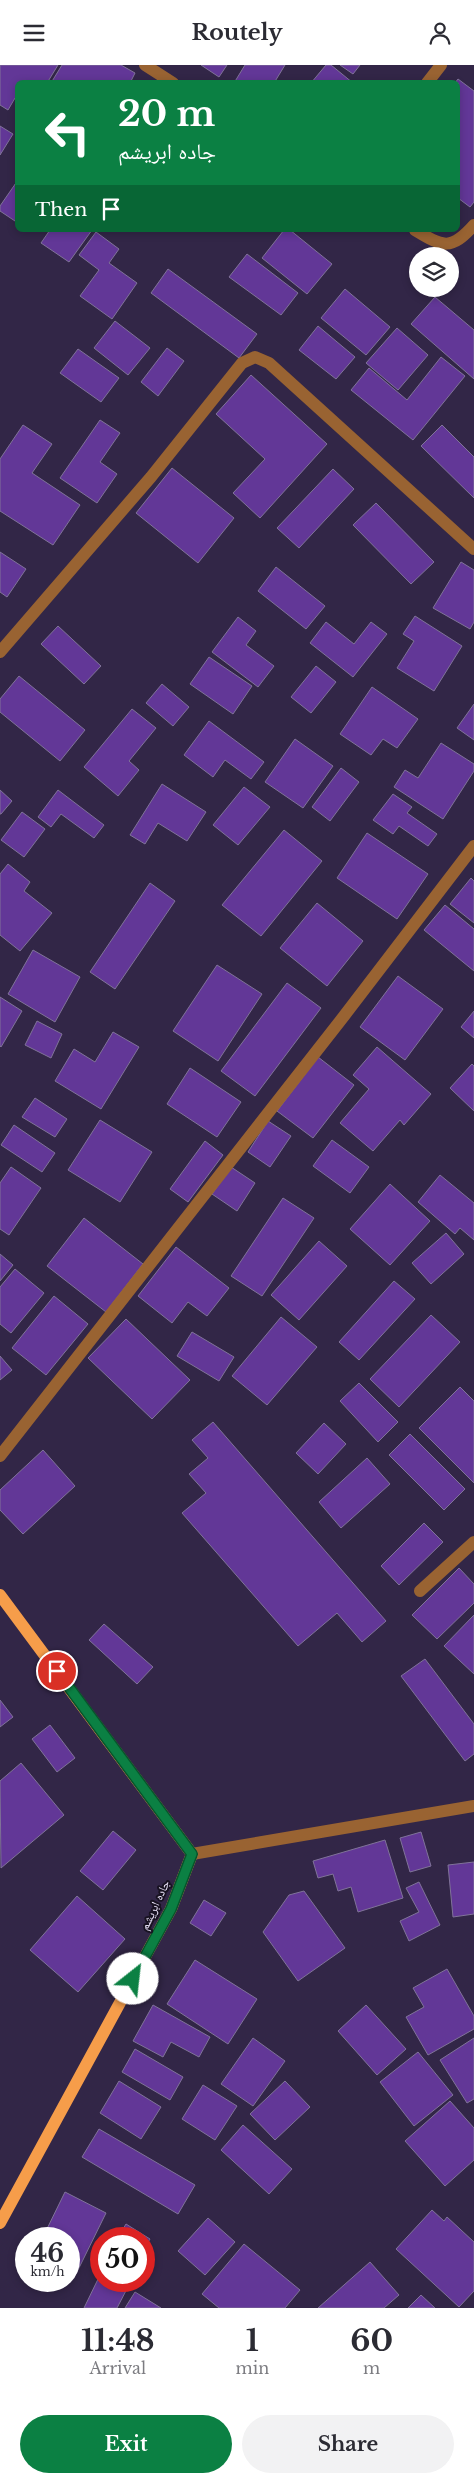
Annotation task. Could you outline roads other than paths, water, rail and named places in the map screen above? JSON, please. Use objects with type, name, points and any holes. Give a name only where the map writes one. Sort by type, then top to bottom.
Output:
[{"type":"main road","points":[[0,1595],[192,1854]]},
{"type":"main road","name":"جاده ابریشم","points":[[0,2223],[171,1909],[192,1854]]},
{"type":"street","points":[[145,65],[169,80]]},
{"type":"street","points":[[430,80],[441,65]]},
{"type":"street","points":[[418,232],[436,243],[452,243],[460,241],[474,225]]},
{"type":"street","points":[[0,652],[151,477],[242,363],[255,357],[269,363],[474,549]]},
{"type":"street","points":[[0,1456],[344,1016],[474,846]]},
{"type":"street","points":[[420,1591],[472,1547]]},
{"type":"street","points":[[192,1854],[474,1806]]}]
